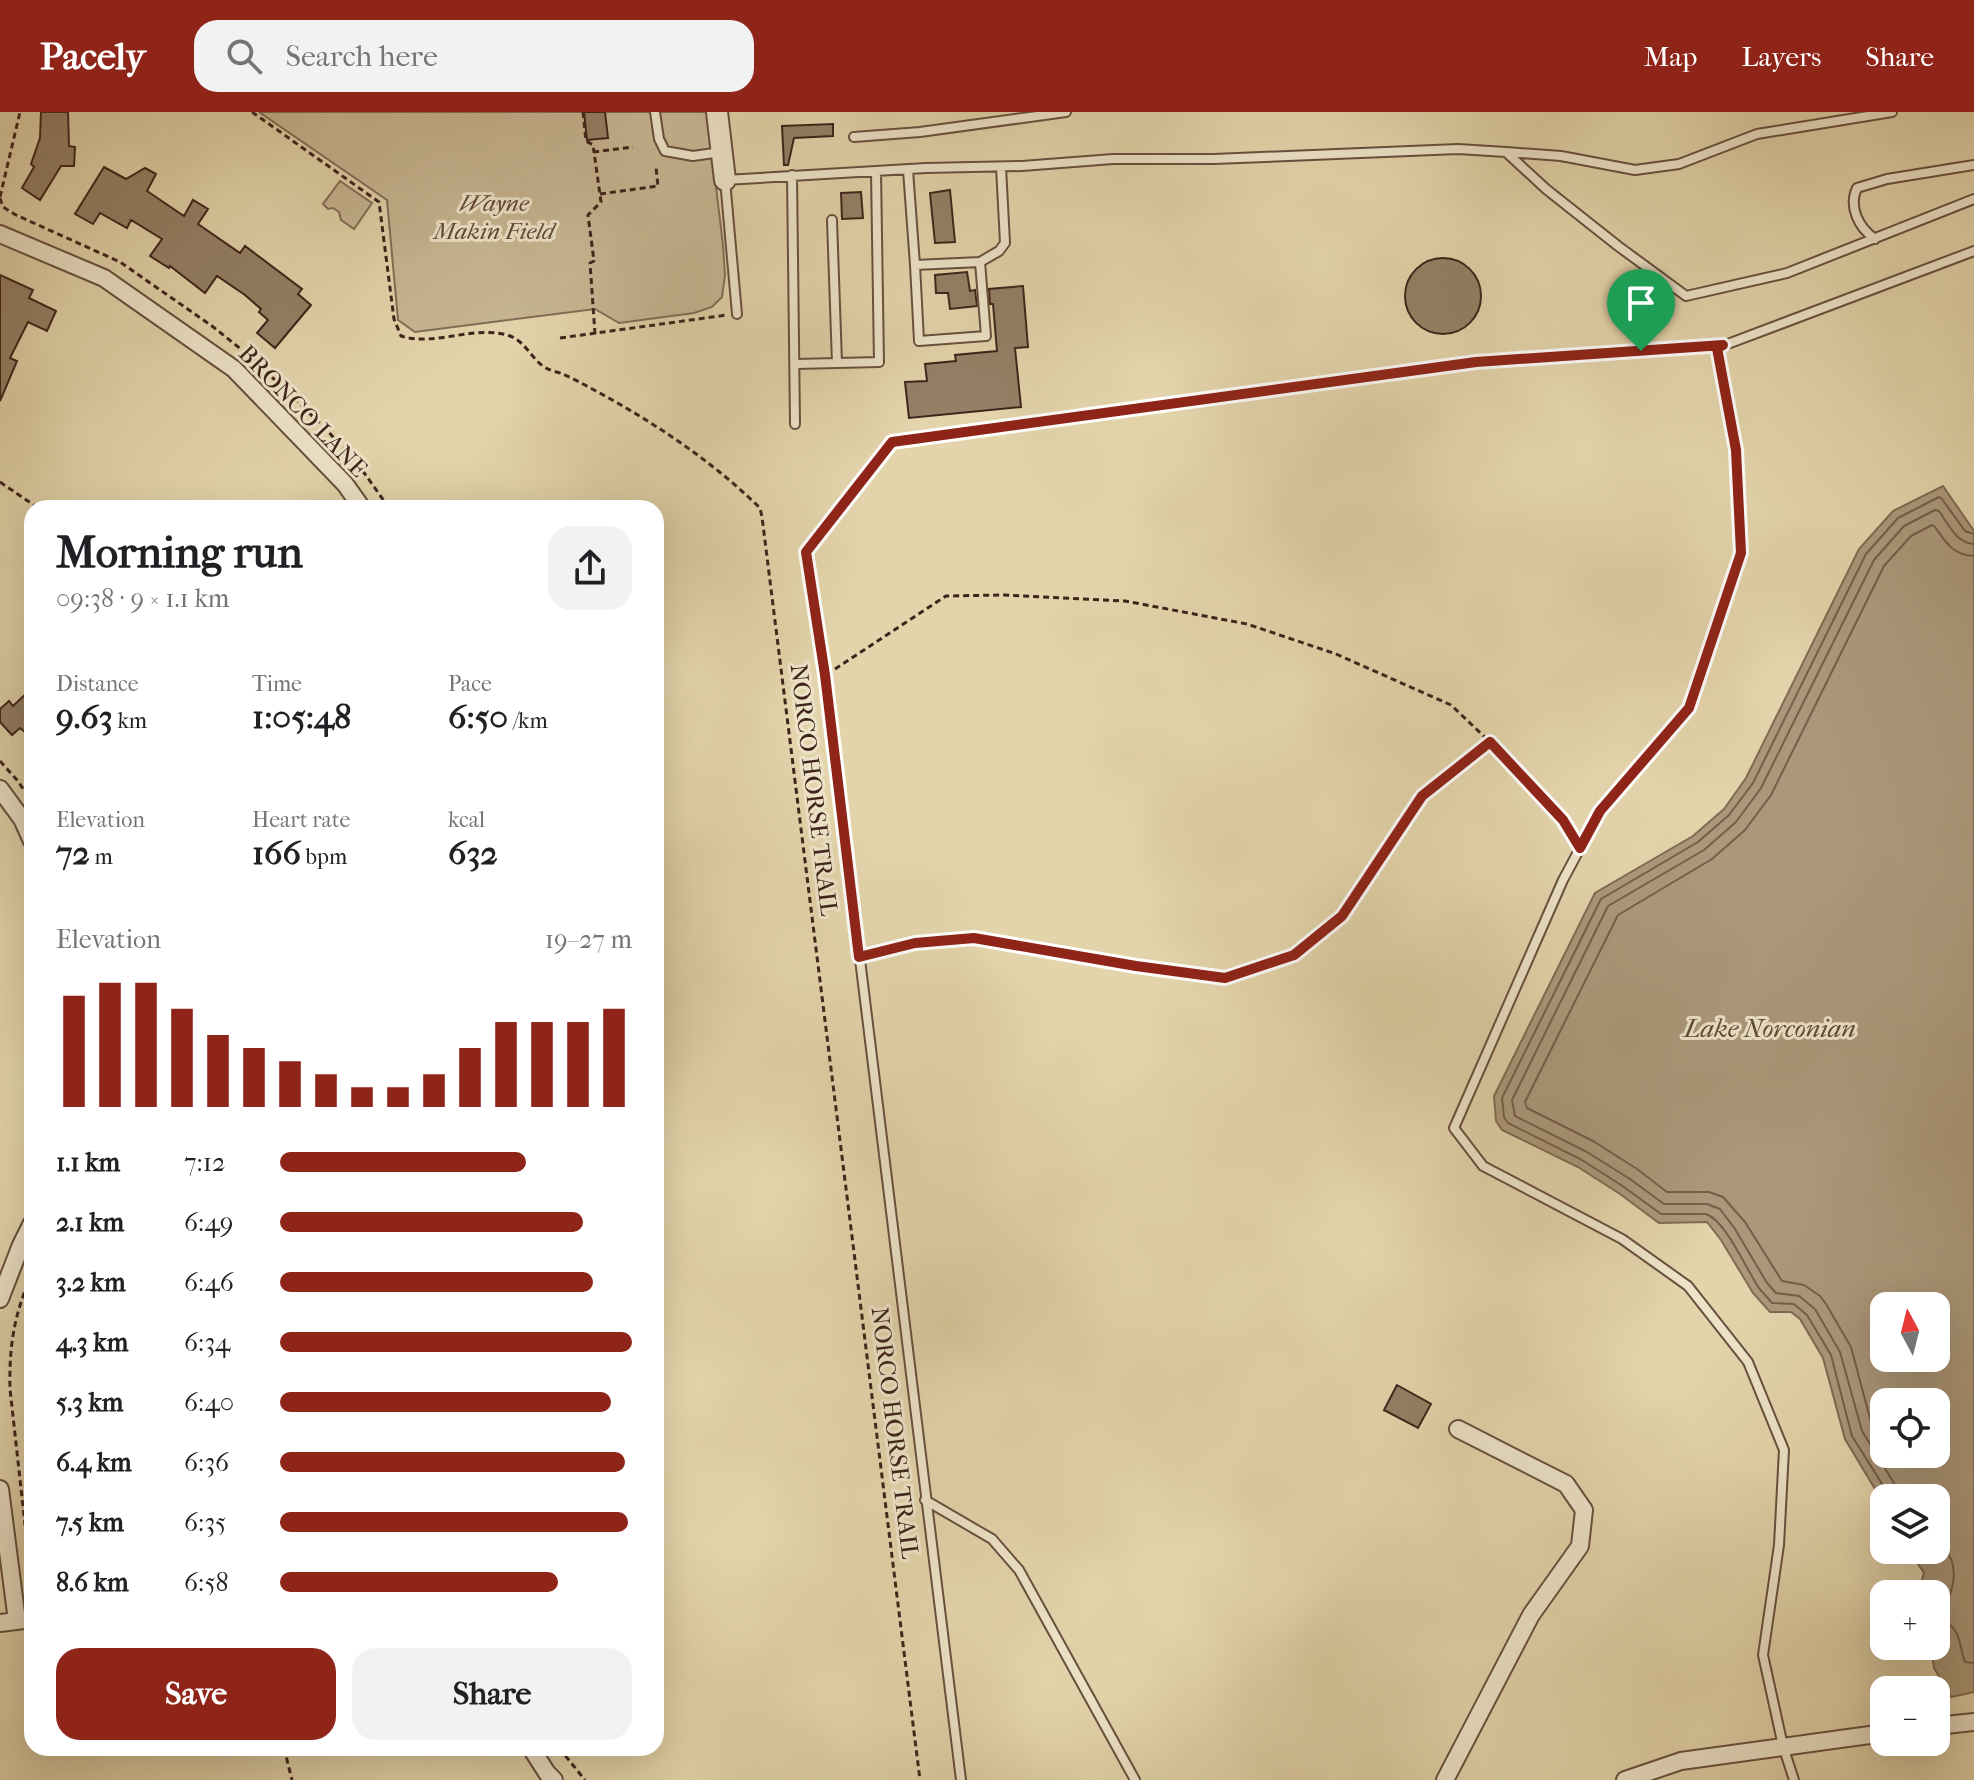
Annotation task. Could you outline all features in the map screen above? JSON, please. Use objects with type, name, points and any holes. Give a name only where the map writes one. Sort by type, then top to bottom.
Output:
[{"type":"street","points":[[717,112],[725,180]]},
{"type":"street","name":"BRONCO LANE","points":[[0,234],[104,278],[234,369],[345,484],[356,500]]},
{"type":"street","points":[[0,789],[24,823]]},
{"type":"street","points":[[0,1299],[24,1239]]},
{"type":"street","points":[[1445,1780],[1531,1615],[1580,1546],[1584,1510],[1566,1484],[1458,1429]]},
{"type":"street","points":[[0,1489],[16,1621]]},
{"type":"street","points":[[1950,1725],[1974,1722]]},
{"type":"street","points":[[1625,1780],[1681,1761],[1870,1735]]},
{"type":"street","points":[[536,1756],[554,1780]]},
{"type":"lane","points":[[655,112],[659,139],[665,151],[693,156],[721,152]]},
{"type":"lane","points":[[854,137],[920,132],[1066,112]]},
{"type":"lane","points":[[737,314],[725,180],[1113,159],[1214,159],[1458,149],[1561,156],[1635,170],[1679,164],[1757,134],[1892,112]]},
{"type":"lane","points":[[1506,152],[1546,189],[1686,296],[1787,273],[1974,199]]},
{"type":"lane","points":[[1875,239],[1857,219],[1853,195],[1857,188],[1887,179],[1974,165]]},
{"type":"lane","points":[[915,265],[980,262],[999,251],[1005,243],[1001,167]]},
{"type":"lane","points":[[908,170],[919,341],[986,336],[980,262]]},
{"type":"lane","points":[[796,364],[879,362],[876,172]]},
{"type":"lane","points":[[792,175],[795,424]]},
{"type":"lane","points":[[832,220],[837,363]]},
{"type":"lane","points":[[1794,1780],[1783,1746],[1763,1655],[1779,1545],[1784,1450],[1748,1362],[1688,1286],[1622,1239],[1483,1166],[1454,1128],[1563,880],[1600,811],[1689,708],[1741,553],[1736,450],[1717,348],[1974,251]]},
{"type":"lane","points":[[961,1780],[825,675],[806,552],[892,442],[1476,362],[1723,345]]},
{"type":"lane","points":[[925,1500],[992,1539],[1019,1570],[1135,1780]]},
{"type":"path","points":[[0,197],[20,112]]},
{"type":"path","name":"NORCO HORSE TRAIL","points":[[252,112],[379,202],[394,319],[401,336],[419,339],[472,334],[507,335],[519,341],[545,368],[599,393],[683,444],[760,508],[920,1780]]},
{"type":"path","points":[[583,112],[586,141],[593,145],[601,202],[588,215],[594,261],[590,263],[595,334]]},
{"type":"path","points":[[594,152],[633,147]]},
{"type":"path","points":[[600,194],[658,186],[656,168]]},
{"type":"path","points":[[560,338],[737,314]]},
{"type":"path","points":[[0,482],[26,500]]},
{"type":"path","points":[[825,675],[946,596],[1125,601],[1247,624],[1336,654],[1451,705],[1563,820],[1580,848]]},
{"type":"path","points":[[859,957],[915,943],[974,938],[1225,978],[1294,955],[1342,916],[1422,796],[1490,742]]},
{"type":"path","points":[[24,1293],[14,1325],[10,1368],[24,1516]]},
{"type":"path","points":[[286,1756],[292,1780]]},
{"type":"path","points":[[566,1756],[585,1780]]},
{"type":"green space","name":"Wayne Makin Field","points":[[259,112],[707,112],[723,245],[725,275],[722,297],[712,307],[694,313],[619,323],[595,309],[415,332],[398,320],[387,200]]},
{"type":"green space","points":[[340,181],[372,203],[354,229],[341,220],[339,212],[323,204]]},
{"type":"water","name":"Lake Norconian","points":[[1943,486],[1974,531],[1974,1692],[1951,1697],[1950,1676],[1939,1676],[1933,1660],[1950,1660],[1950,1580],[1922,1580],[1924,1573],[1918,1564],[1950,1564],[1950,1484],[1872,1484],[1845,1439],[1823,1358],[1800,1319],[1791,1312],[1770,1312],[1753,1293],[1707,1222],[1659,1223],[1578,1167],[1502,1130],[1496,1121],[1494,1096],[1595,893],[1693,836],[1724,809],[1746,778],[1859,549],[1893,511]]},
{"type":"building","points":[[41,112],[68,112],[69,146],[75,147],[74,166],[61,166],[40,200],[22,188],[34,167],[31,164],[40,138]]},
{"type":"building","points":[[584,112],[605,112],[608,138],[587,140]]},
{"type":"building","points":[[833,124],[833,136],[794,138],[788,165],[784,165],[782,126]]},
{"type":"building","points":[[104,167],[126,179],[145,168],[156,174],[147,191],[184,216],[193,200],[208,209],[198,224],[240,253],[245,246],[302,289],[298,294],[311,305],[275,348],[257,333],[268,320],[245,295],[217,276],[205,293],[170,266],[150,256],[162,239],[131,220],[127,228],[100,213],[93,224],[75,214]]},
{"type":"building","points":[[950,190],[955,242],[935,243],[930,193]]},
{"type":"building","points":[[861,192],[863,218],[842,219],[841,193]]},
{"type":"building","points":[[1443,258],[1458,261],[1470,269],[1478,281],[1481,296],[1478,311],[1470,323],[1458,331],[1443,334],[1428,331],[1416,323],[1408,311],[1405,296],[1408,281],[1416,269],[1428,261]]},
{"type":"building","points":[[967,272],[970,291],[975,290],[977,306],[950,309],[948,293],[936,293],[935,275]]},
{"type":"building","points":[[0,275],[33,290],[29,298],[56,311],[47,331],[28,322],[10,358],[17,361],[0,401]]},
{"type":"building","points":[[1023,286],[1028,347],[1015,348],[1021,407],[909,418],[905,382],[927,381],[925,364],[956,361],[955,355],[997,351],[989,289]]},
{"type":"building","points":[[24,696],[24,731],[20,728],[12,735],[0,722],[0,709],[9,701],[13,706]]},
{"type":"building","points":[[1397,1385],[1431,1404],[1418,1428],[1384,1410]]},
{"type":"route","points":[[1723,345],[1717,348],[1736,450],[1741,553],[1689,708],[1600,811],[1580,848],[1563,820],[1490,742],[1422,796],[1342,916],[1294,955],[1225,978],[974,938],[915,943],[859,957],[825,675],[806,552],[892,442],[1476,362],[1641,351],[1723,345]]}]
